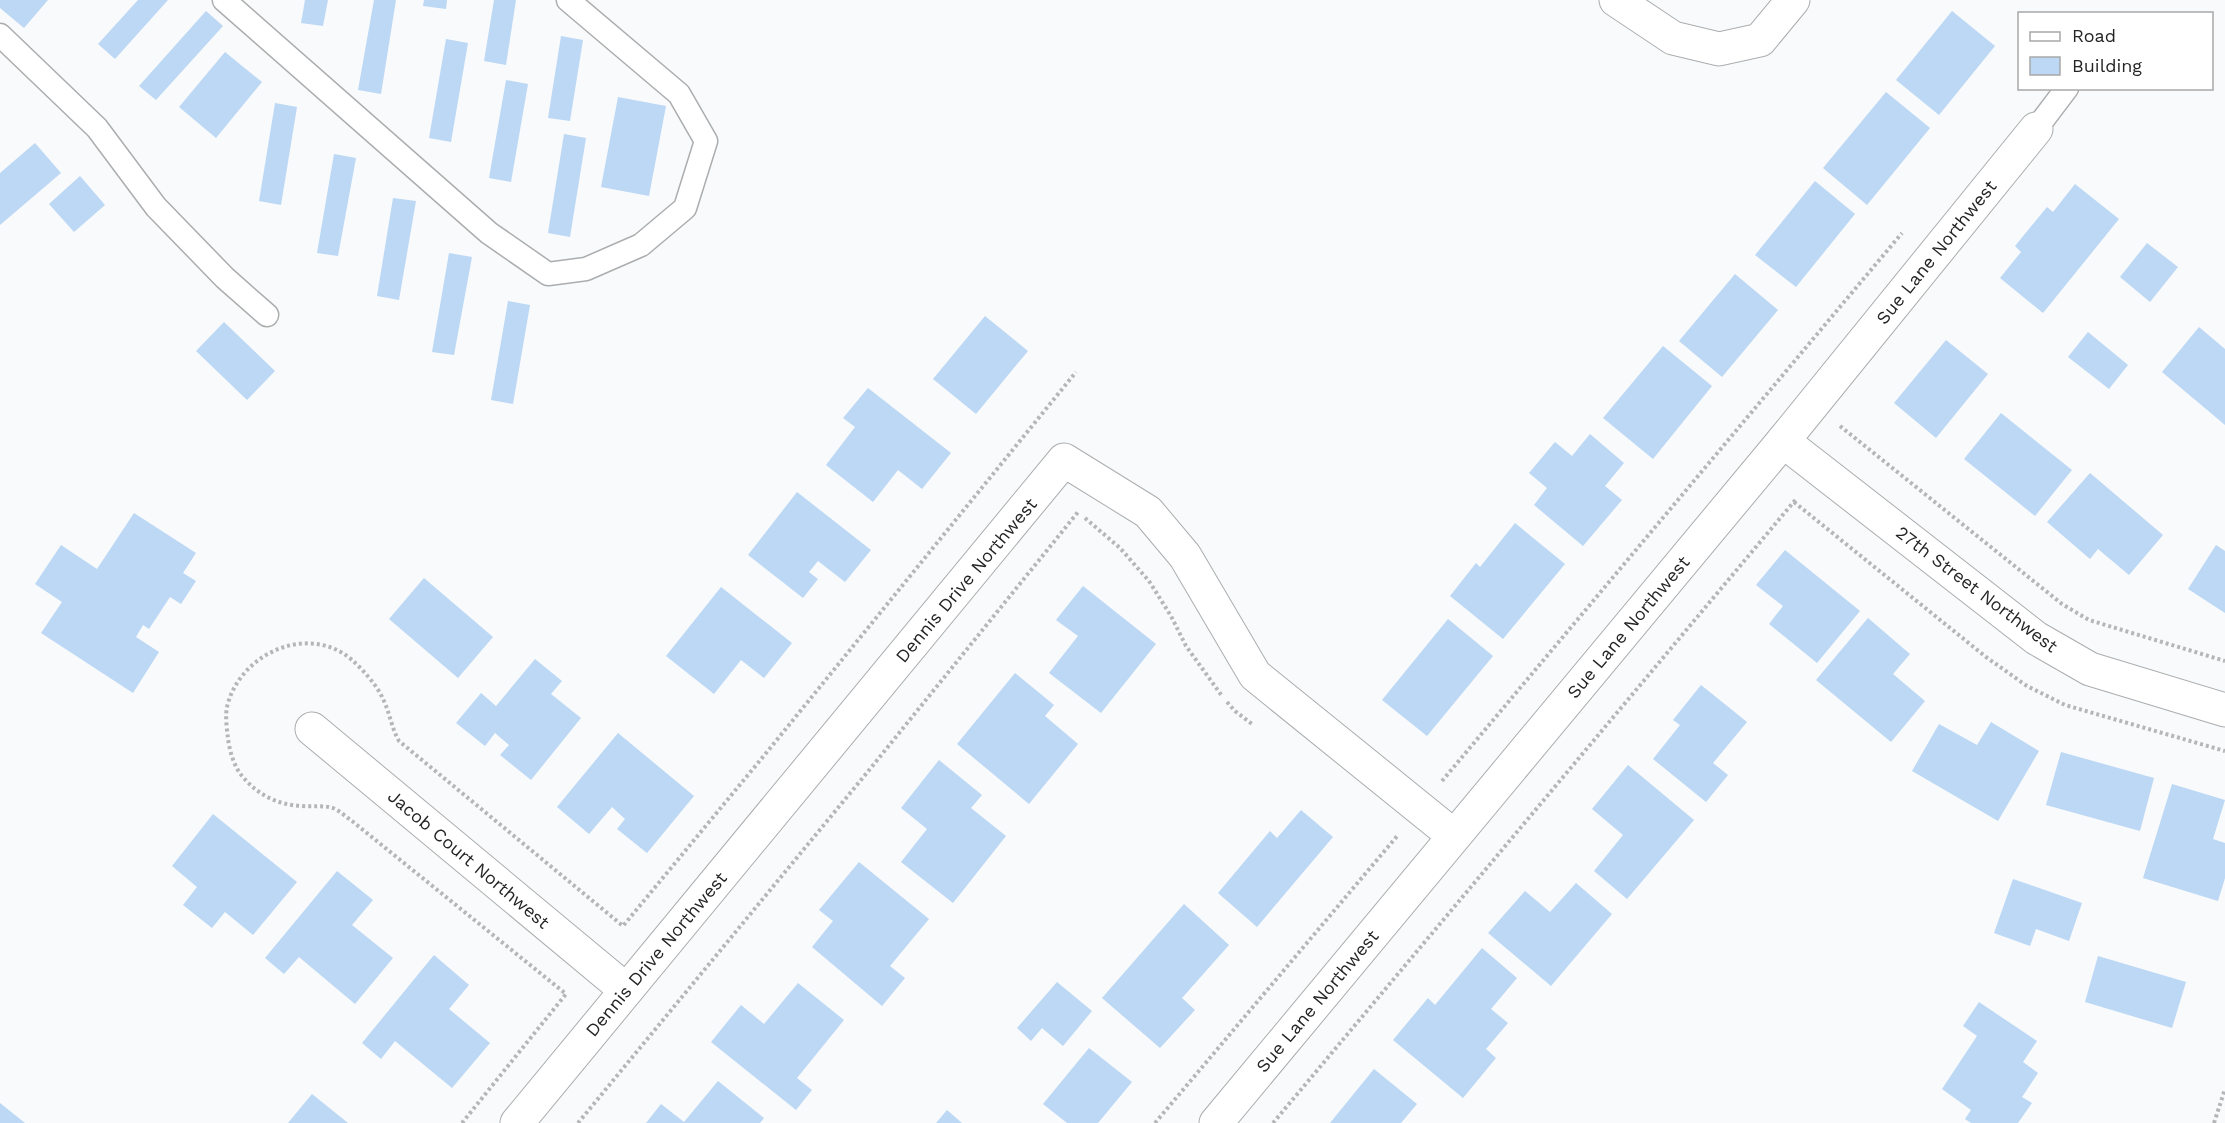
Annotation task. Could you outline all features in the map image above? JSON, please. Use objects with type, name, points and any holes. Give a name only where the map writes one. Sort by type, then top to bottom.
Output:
[{"type":"street","points":[[1616,0],[1673,38],[1719,49],[1760,40],[1793,0]]},
{"type":"street","name":"Sue Lane Northwest","points":[[1216,1123],[1783,441],[2036,129]]},
{"type":"street","name":"27th Street Northwest","points":[[1783,441],[2036,638],[2090,669],[2225,710]]},
{"type":"street","name":"Dennis Drive Northwest","points":[[517,1123],[1064,460],[1148,512],[1185,556],[1255,675],[1454,836]]},
{"type":"street","name":"Jacob Court Northwest","points":[[312,729],[626,990]]},
{"type":"lane","points":[[224,0],[489,233],[548,274],[586,269],[641,245],[685,208],[706,141],[679,94],[568,0]]},
{"type":"lane","points":[[0,35],[97,128],[156,207],[225,278],[267,315]]},
{"type":"lane","points":[[2036,129],[2065,90]]},
{"type":"path","points":[[1439,784],[1903,231]]},
{"type":"path","points":[[618,932],[767,753],[1076,372]]},
{"type":"path","points":[[1838,424],[2062,604],[2089,620],[2225,661]]},
{"type":"path","points":[[1273,1123],[1800,495]]},
{"type":"path","points":[[578,1123],[1078,512],[1120,548],[1149,581],[1206,676],[1235,711],[1252,724]]},
{"type":"path","points":[[462,1123],[566,994],[335,809],[280,804],[259,793],[242,776],[230,752],[227,708],[236,685],[247,671],[276,649],[300,642],[326,646],[351,659],[372,682],[383,699],[391,727],[399,741],[623,926]]},
{"type":"path","points":[[1155,1123],[1400,832]]},
{"type":"path","points":[[2214,1123],[2225,1089]]},
{"type":"building","points":[[0,0],[48,0],[24,28],[0,8]]},
{"type":"building","points":[[138,0],[168,0],[115,59],[98,44]]},
{"type":"building","points":[[305,0],[328,0],[323,26],[301,23]]},
{"type":"building","points":[[374,0],[396,0],[381,94],[358,90]]},
{"type":"building","points":[[424,0],[447,0],[446,9],[423,6]]},
{"type":"building","points":[[494,0],[516,0],[506,65],[484,61]]},
{"type":"building","points":[[206,11],[223,26],[156,100],[139,86]]},
{"type":"building","points":[[1952,11],[1995,46],[1939,115],[1896,80]]},
{"type":"building","points":[[561,36],[583,40],[570,121],[548,118]]},
{"type":"building","points":[[446,39],[468,43],[451,142],[429,138]]},
{"type":"building","points":[[225,52],[262,82],[216,138],[179,107]]},
{"type":"building","points":[[506,80],[528,84],[511,182],[489,178]]},
{"type":"building","points":[[1886,92],[1930,128],[1867,205],[1823,168]]},
{"type":"building","points":[[618,97],[666,106],[649,196],[601,187]]},
{"type":"building","points":[[275,103],[297,107],[281,205],[259,201]]},
{"type":"building","points":[[564,134],[586,138],[570,237],[548,233]]},
{"type":"building","points":[[35,143],[61,173],[0,225],[0,173]]},
{"type":"building","points":[[334,154],[356,158],[338,256],[317,253]]},
{"type":"building","points":[[80,176],[105,205],[74,232],[49,204]]},
{"type":"building","points":[[1815,181],[1855,214],[1796,287],[1755,255]]},
{"type":"building","points":[[2075,184],[2119,219],[2043,313],[2000,278],[2021,252],[2015,246],[2047,207],[2053,212]]},
{"type":"building","points":[[393,198],[416,201],[399,300],[377,296]]},
{"type":"building","points":[[2147,243],[2178,267],[2150,302],[2120,277]]},
{"type":"building","points":[[449,253],[472,257],[454,355],[432,352]]},
{"type":"building","points":[[1735,274],[1778,310],[1722,377],[1679,341]]},
{"type":"building","points":[[508,301],[530,305],[513,404],[491,400]]},
{"type":"building","points":[[985,316],[1028,351],[976,414],[933,379]]},
{"type":"building","points":[[224,322],[275,371],[247,400],[196,351]]},
{"type":"building","points":[[2199,327],[2225,349],[2225,425],[2162,372]]},
{"type":"building","points":[[2088,332],[2128,365],[2109,389],[2068,357]]},
{"type":"building","points":[[1946,340],[1988,374],[1936,438],[1894,403]]},
{"type":"building","points":[[1663,346],[1712,386],[1653,459],[1603,418]]},
{"type":"building","points":[[868,388],[951,453],[922,489],[898,470],[873,502],[826,465],[855,427],[843,418]]},
{"type":"building","points":[[2001,413],[2072,470],[2035,516],[1964,459]]},
{"type":"building","points":[[1590,434],[1624,463],[1605,486],[1622,500],[1583,546],[1534,505],[1547,488],[1529,473],[1555,442],[1572,456]]},
{"type":"building","points":[[2090,473],[2163,535],[2129,575],[2098,549],[2090,559],[2047,522]]},
{"type":"building","points":[[797,492],[871,550],[845,582],[818,561],[809,572],[818,579],[803,598],[748,555]]},
{"type":"building","points":[[134,513],[196,553],[183,573],[196,581],[181,604],[170,597],[149,629],[143,625],[136,637],[159,652],[133,693],[41,633],[62,602],[35,584],[61,545],[97,569]]},
{"type":"building","points":[[1515,523],[1565,564],[1503,639],[1450,596],[1476,563],[1480,567]]},
{"type":"building","points":[[2216,545],[2225,551],[2225,613],[2188,589]]},
{"type":"building","points":[[1785,550],[1860,611],[1817,663],[1769,624],[1783,606],[1756,585]]},
{"type":"building","points":[[424,578],[493,637],[458,678],[389,619]]},
{"type":"building","points":[[1083,586],[1156,644],[1101,713],[1049,673],[1078,636],[1056,620]]},
{"type":"building","points":[[721,587],[792,643],[764,678],[741,660],[714,694],[666,656]]},
{"type":"building","points":[[1868,618],[1910,654],[1893,674],[1925,701],[1891,742],[1816,680]]},
{"type":"building","points":[[1448,619],[1493,656],[1427,736],[1382,700]]},
{"type":"building","points":[[535,659],[562,681],[551,694],[581,718],[531,780],[500,755],[509,745],[495,733],[485,746],[456,723],[481,693],[496,706]]},
{"type":"building","points":[[1015,673],[1054,705],[1045,716],[1078,744],[1029,804],[957,744]]},
{"type":"building","points":[[1701,685],[1747,722],[1713,763],[1728,775],[1706,802],[1653,759],[1680,725],[1673,720]]},
{"type":"building","points":[[1991,722],[2039,751],[1998,821],[1912,771],[1939,724],[1977,745]]},
{"type":"building","points":[[618,733],[694,796],[647,853],[617,829],[625,819],[612,807],[589,834],[557,807]]},
{"type":"building","points":[[2061,752],[2154,778],[2140,831],[2046,805]]},
{"type":"building","points":[[939,760],[982,795],[971,808],[1006,836],[953,903],[901,862],[927,829],[901,808]]},
{"type":"building","points":[[1628,765],[1694,820],[1627,899],[1594,871],[1623,835],[1592,809]]},
{"type":"building","points":[[2172,784],[2225,800],[2213,839],[2225,843],[2225,878],[2218,901],[2143,878]]},
{"type":"building","points":[[1301,810],[1333,837],[1257,927],[1218,893],[1270,831],[1277,838]]},
{"type":"building","points":[[213,814],[297,882],[253,935],[225,912],[212,928],[183,905],[197,887],[172,866]]},
{"type":"building","points":[[859,862],[929,919],[890,966],[905,978],[882,1006],[812,947],[833,921],[819,910]]},
{"type":"building","points":[[337,871],[373,900],[352,925],[393,958],[355,1004],[299,957],[284,974],[265,958]]},
{"type":"building","points":[[2013,879],[2082,903],[2069,941],[2036,929],[2030,946],[1994,933]]},
{"type":"building","points":[[1576,883],[1612,914],[1551,986],[1488,933],[1525,891],[1550,912]]},
{"type":"building","points":[[1184,904],[1229,945],[1182,998],[1195,1010],[1160,1048],[1102,998]]},
{"type":"building","points":[[1482,948],[1517,978],[1491,1009],[1508,1023],[1486,1049],[1496,1058],[1463,1098],[1393,1040],[1428,998],[1435,1005]]},
{"type":"building","points":[[434,955],[469,985],[449,1009],[490,1043],[452,1088],[395,1041],[381,1059],[362,1043]]},
{"type":"building","points":[[2098,956],[2186,982],[2172,1028],[2085,1002]]},
{"type":"building","points":[[1057,982],[1092,1011],[1063,1046],[1042,1028],[1031,1041],[1017,1028]]},
{"type":"building","points":[[798,983],[844,1020],[797,1078],[812,1090],[796,1110],[711,1042],[741,1005],[764,1024]]},
{"type":"building","points":[[1979,1002],[2037,1041],[2023,1062],[2038,1073],[2022,1097],[2032,1103],[2018,1123],[1971,1123],[1965,1119],[1971,1110],[1942,1089],[1977,1036],[1963,1026]]},
{"type":"building","points":[[1089,1048],[1132,1082],[1098,1123],[1067,1123],[1043,1104]]},
{"type":"building","points":[[1374,1069],[1417,1104],[1401,1123],[1330,1123]]},
{"type":"building","points":[[718,1081],[764,1118],[760,1123],[646,1123],[661,1104],[684,1122]]},
{"type":"building","points":[[312,1094],[348,1123],[288,1123]]},
{"type":"building","points":[[0,1103],[25,1123],[0,1123]]},
{"type":"building","points":[[947,1110],[962,1123],[936,1123]]}]
